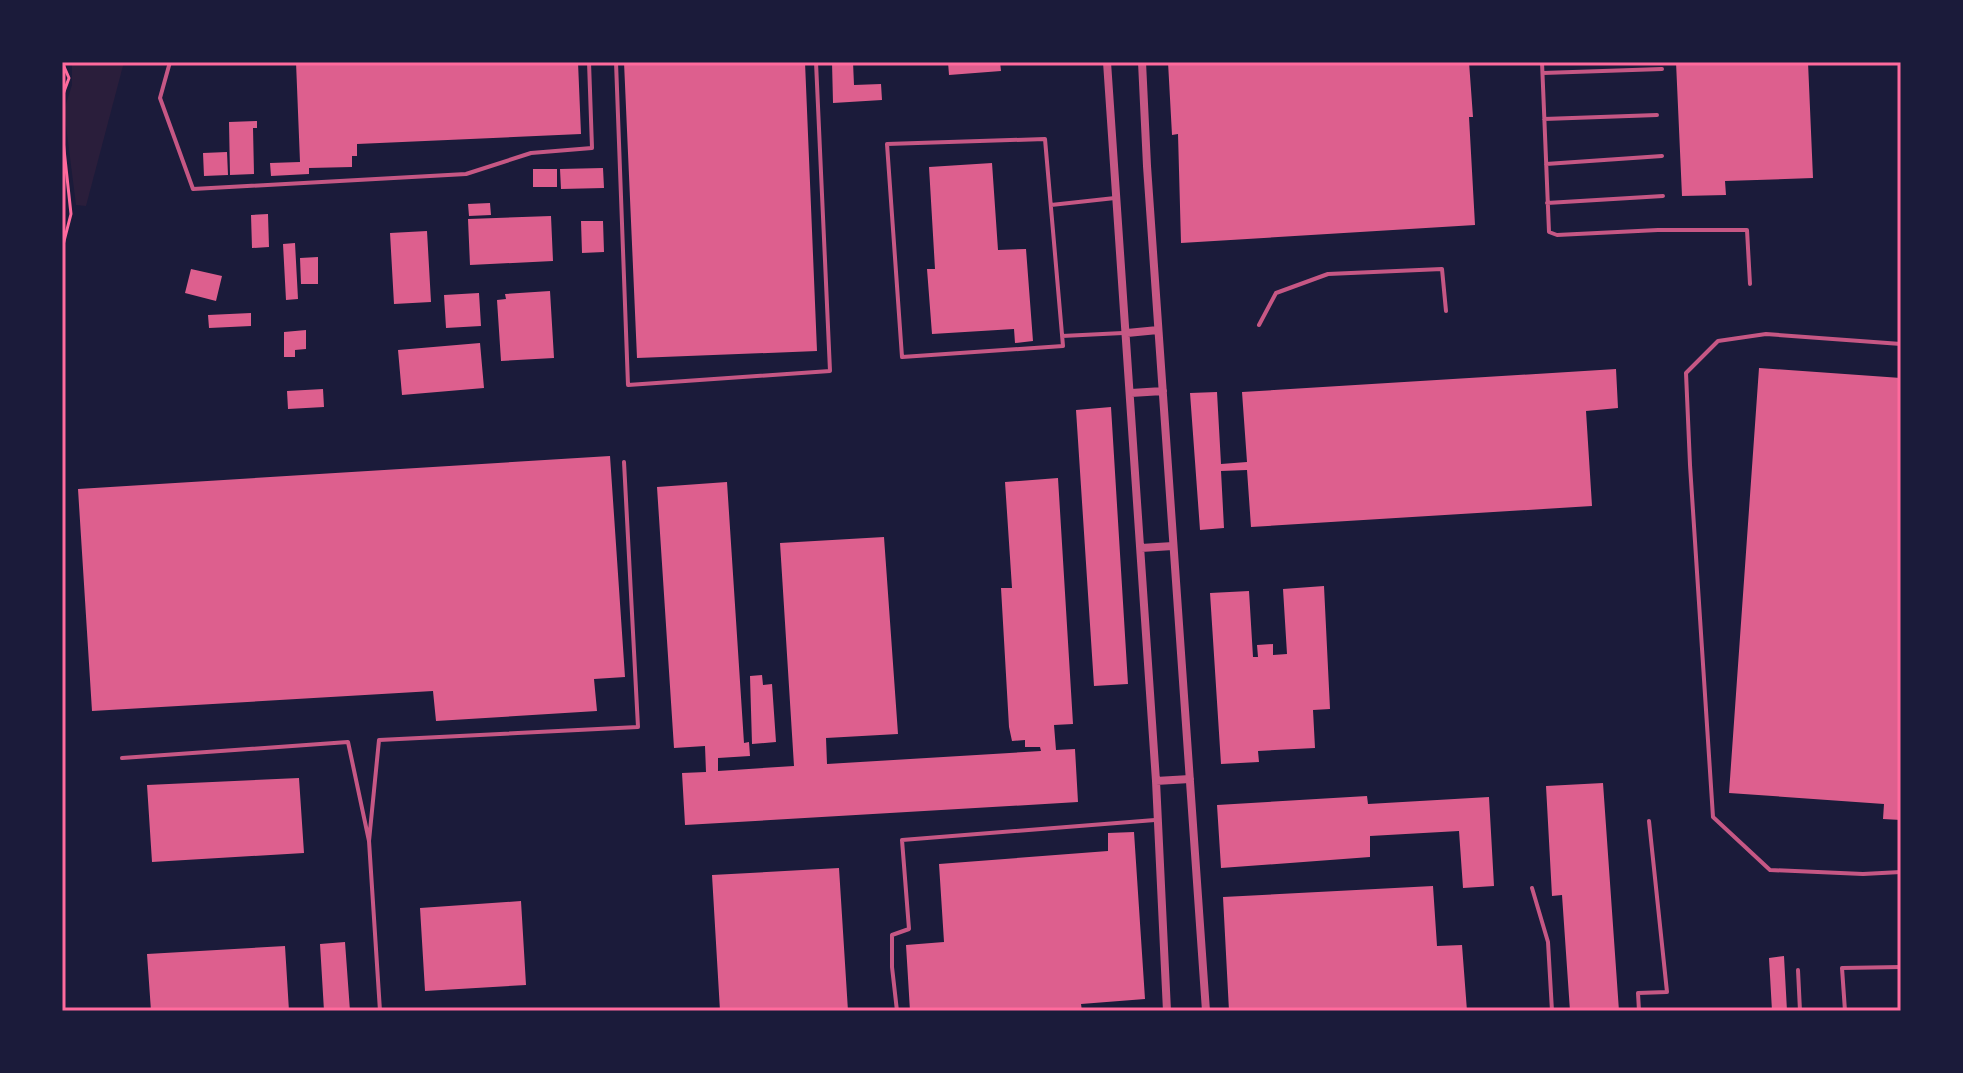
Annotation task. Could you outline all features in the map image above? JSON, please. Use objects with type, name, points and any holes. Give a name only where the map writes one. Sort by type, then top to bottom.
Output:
[{"type":"street","points":[[1107,62],[1156,781],[1167,1011]]},
{"type":"street","points":[[1142,62],[1206,1011]]},
{"type":"street","points":[[1127,333],[1158,330]]},
{"type":"street","points":[[1131,393],[1163,391]]},
{"type":"street","points":[[1141,548],[1173,546]]},
{"type":"street","points":[[1156,781],[1190,779]]},
{"type":"lane","points":[[170,62],[160,98],[193,189],[466,174],[531,153],[592,148],[589,62]]},
{"type":"lane","points":[[616,62],[628,385],[830,371],[816,62]]},
{"type":"lane","points":[[1542,62],[1549,232],[1557,235],[1747,230],[1750,284]]},
{"type":"lane","points":[[1543,73],[1662,69]]},
{"type":"lane","points":[[1544,119],[1657,115]]},
{"type":"lane","points":[[1045,139],[1062,336],[1063,346],[902,357],[887,144],[1045,139]]},
{"type":"lane","points":[[1546,164],[1662,156]]},
{"type":"lane","points":[[1547,203],[1663,196]]},
{"type":"lane","points":[[1051,205],[1117,198]]},
{"type":"lane","points":[[1259,325],[1276,293],[1328,274],[1442,269],[1446,311]]},
{"type":"lane","points":[[1062,336],[1127,333]]},
{"type":"lane","points":[[1901,344],[1766,334],[1718,341],[1686,373],[1713,817],[1770,870],[1863,874],[1901,872]]},
{"type":"lane","points":[[369,841],[379,740],[638,727],[624,462]]},
{"type":"lane","points":[[122,758],[348,742],[369,841],[380,1011]]},
{"type":"lane","points":[[897,1011],[892,935],[909,929],[902,840],[1158,820]]},
{"type":"lane","points":[[1639,1011],[1638,993],[1667,992],[1649,821]]},
{"type":"lane","points":[[1532,888],[1548,942],[1552,1011]]},
{"type":"lane","points":[[1845,1011],[1842,968],[1901,967]]},
{"type":"lane","points":[[1798,970],[1800,1011]]},
{"type":"path","points":[[62,62],[69,78],[62,97]]},
{"type":"path","points":[[62,131],[71,214],[62,249]]},
{"type":"shaded area","points":[[72,62],[124,62],[86,206],[76,205],[64,110],[72,85]]},
{"type":"building","points":[[296,62],[578,62],[581,134],[357,144],[357,156],[352,156],[352,167],[309,168],[309,174],[271,176],[270,163],[300,162]]},
{"type":"building","points":[[624,62],[805,62],[817,351],[637,358]]},
{"type":"building","points":[[832,62],[853,62],[854,85],[881,84],[882,100],[833,103]]},
{"type":"building","points":[[948,62],[1000,62],[1001,71],[949,75]]},
{"type":"building","points":[[1168,62],[1469,62],[1475,225],[1181,243],[1178,134],[1172,135]]},
{"type":"building","points":[[1676,62],[1808,62],[1813,178],[1725,181],[1726,195],[1682,196]]},
{"type":"building","points":[[257,121],[257,128],[253,128],[254,174],[230,175],[229,122]]},
{"type":"building","points":[[227,152],[228,175],[204,176],[203,153]]},
{"type":"building","points":[[992,163],[998,250],[1026,249],[1033,341],[1015,343],[1014,329],[932,334],[927,269],[935,269],[929,167]]},
{"type":"building","points":[[603,168],[604,188],[561,189],[560,169]]},
{"type":"building","points":[[533,169],[557,169],[557,187],[533,187]]},
{"type":"building","points":[[490,203],[491,215],[469,216],[468,204]]},
{"type":"building","points":[[268,214],[269,247],[252,248],[251,215]]},
{"type":"building","points":[[551,216],[553,261],[470,265],[468,219]]},
{"type":"building","points":[[581,221],[603,221],[604,252],[582,253]]},
{"type":"building","points":[[427,231],[431,302],[394,304],[390,233]]},
{"type":"building","points":[[295,243],[298,299],[286,300],[283,244]]},
{"type":"building","points":[[318,257],[318,284],[301,284],[300,258]]},
{"type":"building","points":[[191,269],[222,276],[216,301],[185,293]]},
{"type":"building","points":[[550,291],[554,358],[501,361],[497,300],[506,299],[505,294]]},
{"type":"building","points":[[479,293],[481,326],[446,328],[444,295]]},
{"type":"building","points":[[251,313],[251,326],[209,328],[208,315]]},
{"type":"building","points":[[306,330],[306,349],[295,350],[295,357],[284,357],[284,332]]},
{"type":"building","points":[[480,343],[484,388],[402,395],[398,350]]},
{"type":"building","points":[[1759,368],[1901,378],[1901,820],[1883,819],[1884,804],[1729,793]]},
{"type":"building","points":[[1616,369],[1618,408],[1586,411],[1592,506],[1251,527],[1247,470],[1221,471],[1224,528],[1200,530],[1190,393],[1217,392],[1221,464],[1247,462],[1242,392]]},
{"type":"building","points":[[323,389],[324,407],[288,409],[287,391]]},
{"type":"building","points":[[1111,407],[1128,684],[1094,686],[1076,410]]},
{"type":"building","points":[[610,456],[625,677],[594,679],[597,711],[436,721],[433,691],[92,711],[78,489]]},
{"type":"building","points":[[1058,478],[1073,724],[1054,725],[1056,750],[1075,749],[1078,802],[685,825],[682,773],[706,772],[705,746],[674,748],[657,487],[727,482],[744,743],[749,742],[750,756],[718,758],[718,771],[794,766],[780,543],[884,537],[898,734],[826,738],[827,764],[1041,751],[1040,747],[1025,747],[1025,740],[1012,741],[1009,727],[1001,588],[1012,588],[1005,482]]},
{"type":"building","points":[[1324,586],[1330,709],[1313,710],[1315,748],[1258,751],[1259,762],[1221,764],[1210,593],[1249,591],[1253,657],[1258,657],[1257,645],[1273,644],[1273,655],[1287,654],[1283,589]]},
{"type":"building","points":[[762,675],[763,685],[772,684],[776,742],[752,744],[750,676]]},
{"type":"building","points":[[299,778],[304,853],[152,862],[147,785]]},
{"type":"building","points":[[1603,783],[1619,1011],[1570,1011],[1562,895],[1552,896],[1546,786]]},
{"type":"building","points":[[1367,796],[1368,804],[1489,797],[1494,886],[1463,888],[1459,831],[1370,836],[1370,857],[1221,868],[1217,805]]},
{"type":"building","points":[[1134,832],[1145,999],[1081,1004],[1082,1011],[910,1011],[906,945],[944,942],[939,864],[1108,851],[1108,833]]},
{"type":"building","points":[[839,868],[848,1011],[720,1011],[712,875]]},
{"type":"building","points":[[1433,886],[1437,946],[1462,945],[1467,1011],[1229,1011],[1223,897]]},
{"type":"building","points":[[521,901],[526,985],[425,991],[420,908]]},
{"type":"building","points":[[345,942],[350,1011],[324,1011],[320,944]]},
{"type":"building","points":[[285,946],[289,1011],[151,1011],[147,954]]},
{"type":"building","points":[[1784,956],[1787,1011],[1772,1011],[1769,958]]}]
